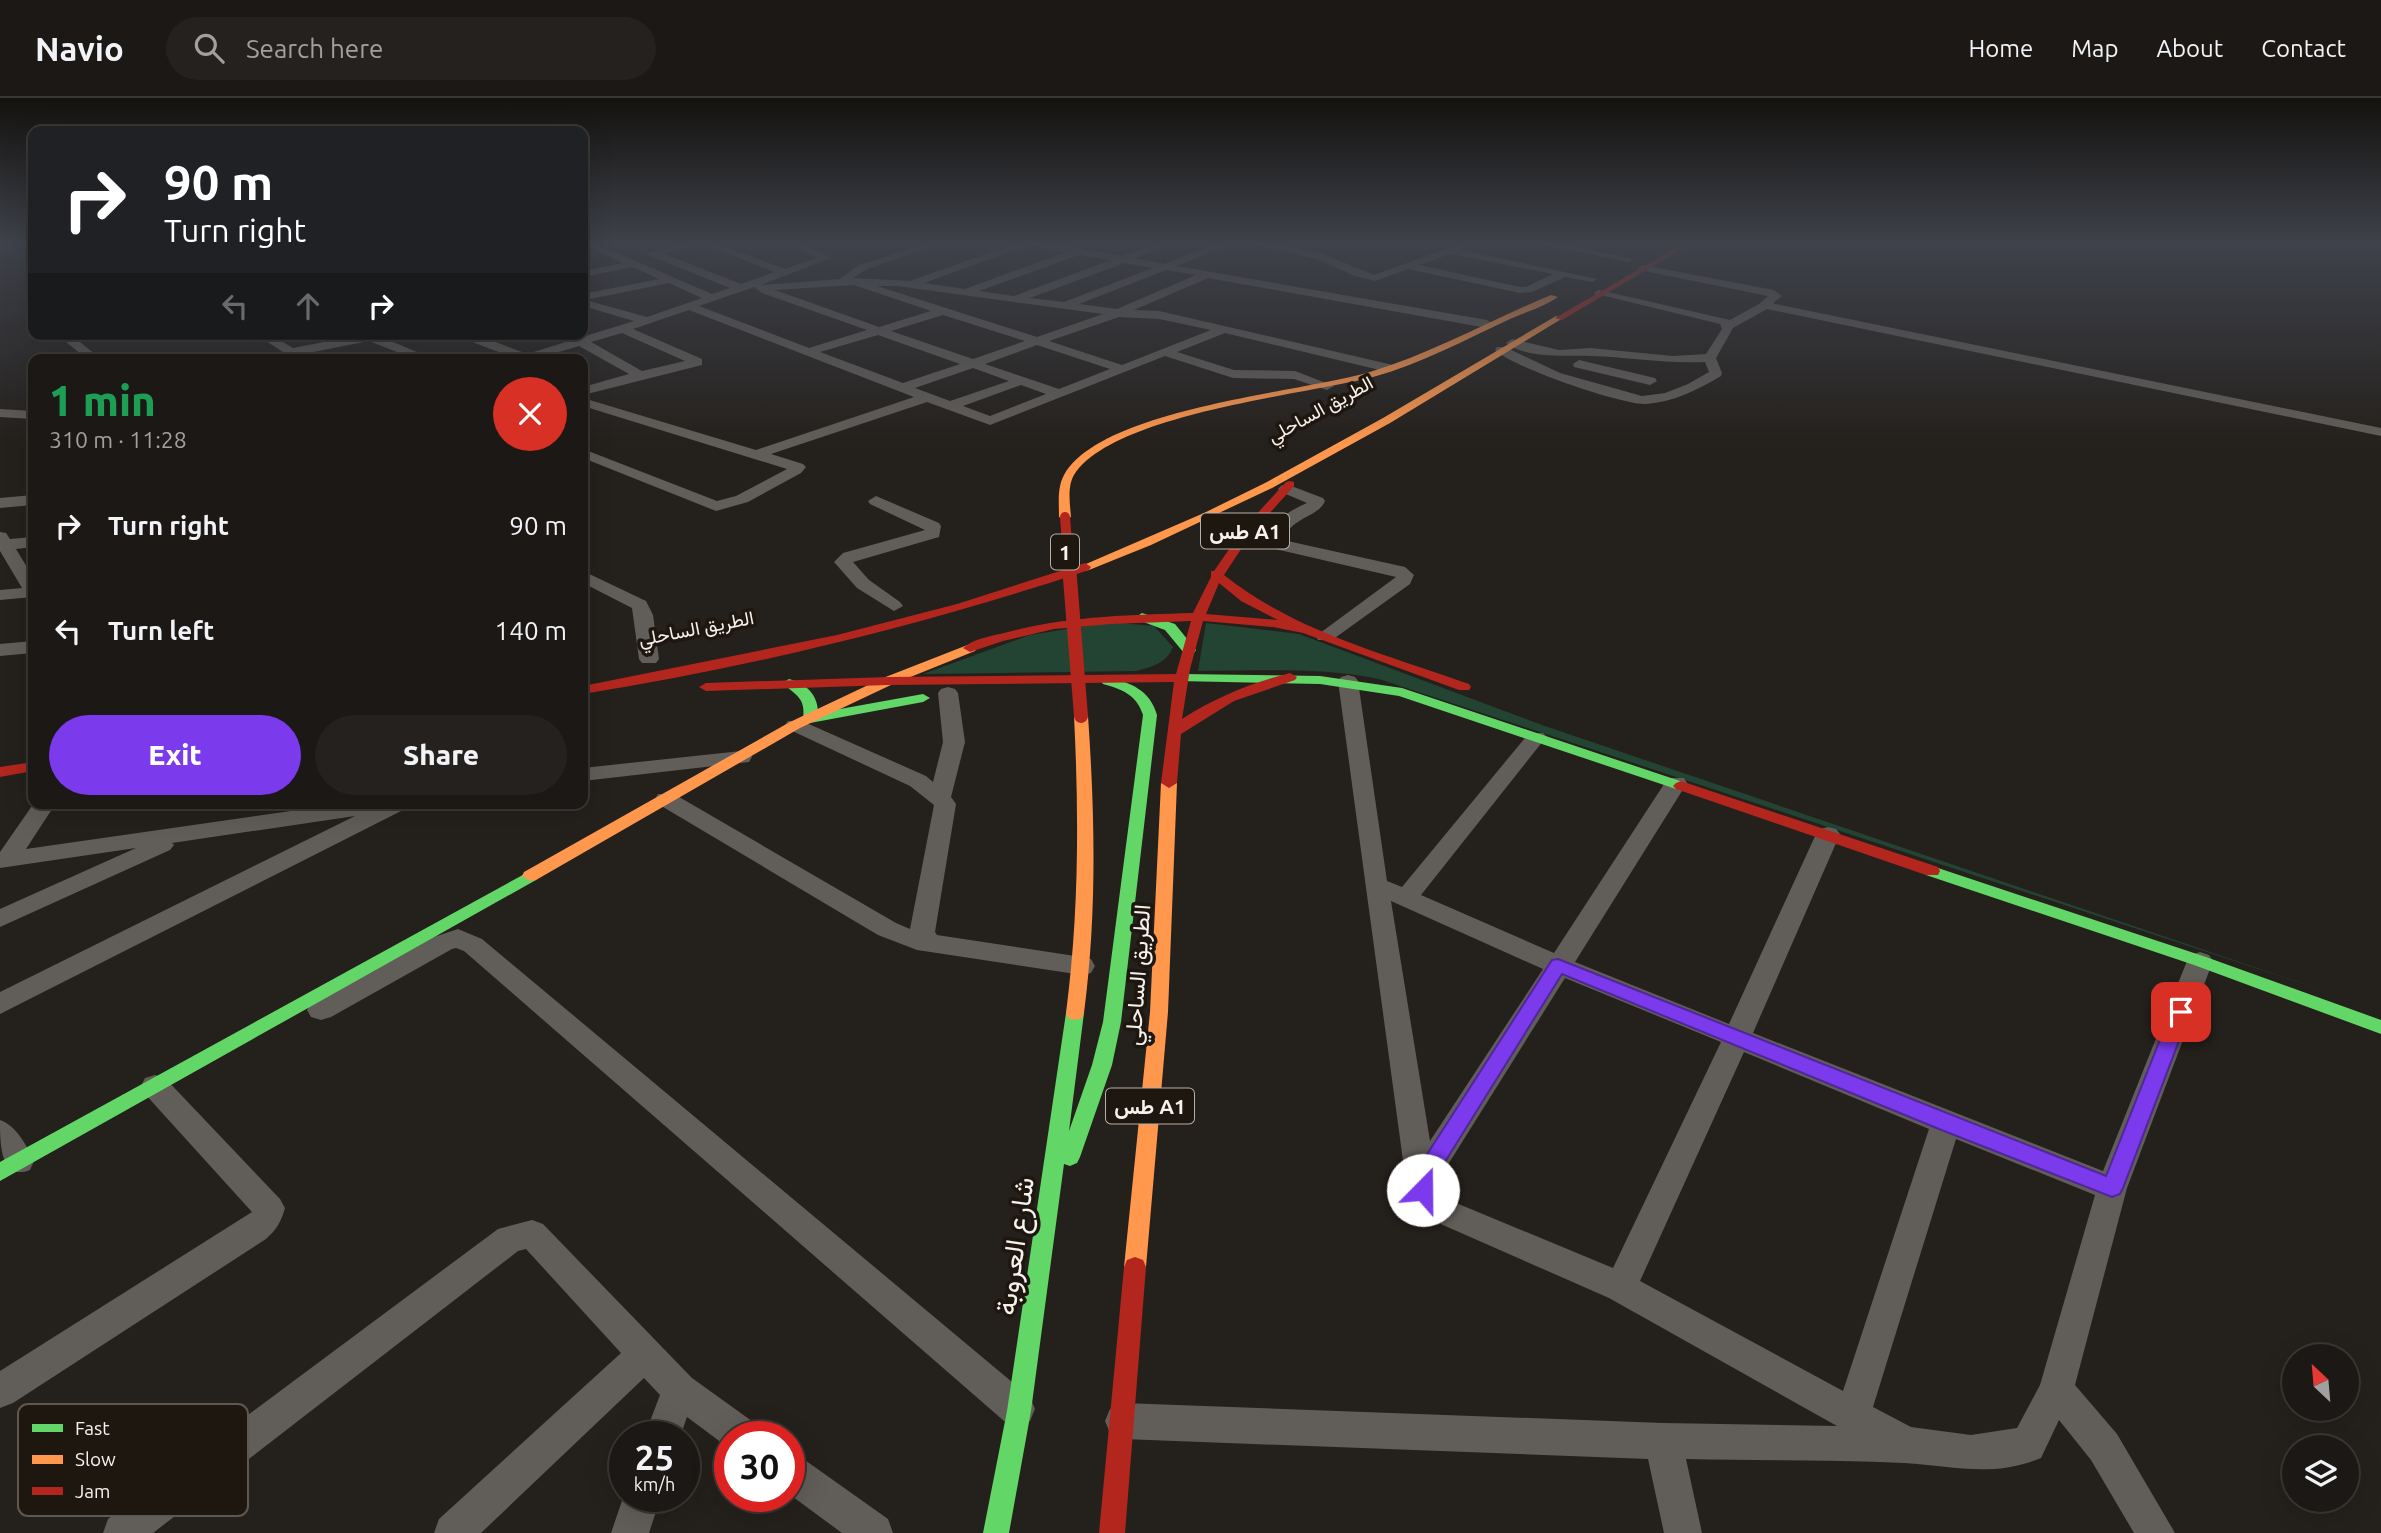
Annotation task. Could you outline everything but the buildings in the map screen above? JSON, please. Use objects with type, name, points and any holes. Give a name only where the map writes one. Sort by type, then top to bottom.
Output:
[{"type":"main road","points":[[1082,966],[1087,807],[1065,517],[1064,494],[1071,472],[1088,454],[1112,439],[1138,428],[1198,411],[1327,386],[1388,368],[1521,310]]},
{"type":"main road","points":[[1507,340],[1542,310]]},
{"type":"main road","name":"الطريق الساحلي","points":[[588,689],[740,661],[960,609],[1050,579],[1175,531],[1313,460],[1556,310]]},
{"type":"main road","name":"الطريق الساحلي","points":[[1437,367],[1507,340]]},
{"type":"main road","name":"الطريق الساحلي","points":[[1112,1533],[1159,1011],[1175,731],[1183,678],[1198,617],[1215,574],[1239,539],[1313,460]]},
{"type":"main road","name":"1","points":[[1051,557],[1088,544]]},
{"type":"main road","points":[[1215,574],[1245,598],[1306,630]]},
{"type":"main road","points":[[869,612],[900,604]]},
{"type":"main road","points":[[1142,617],[1162,622],[1177,630],[1189,650]]},
{"type":"main road","points":[[10,1167],[160,1091],[802,722],[888,681],[983,643],[1037,628],[1082,620],[1198,617],[1273,623],[1325,636],[1483,695]]},
{"type":"main road","points":[[1175,731],[1206,707],[1225,697],[1290,677]]},
{"type":"main road","points":[[588,697],[789,683],[1290,677],[1348,681],[1402,692],[1676,783],[1830,824],[2381,1027]]},
{"type":"main road","points":[[1043,1227],[1082,1125],[1102,1065],[1112,1022],[1150,715],[1149,705],[1143,696],[1119,683],[1102,680]]},
{"type":"main road","points":[[802,722],[1018,682]]},
{"type":"main road","points":[[789,683],[810,696],[813,703],[802,722]]},
{"type":"main road","points":[[0,772],[28,768]]},
{"type":"main road","name":"شارع العروبة","points":[[996,1533],[1018,1411],[1082,966]]},
{"type":"street","points":[[608,310],[647,321]]},
{"type":"street","points":[[588,340],[677,310]]},
{"type":"street","points":[[698,310],[990,421],[1224,329]]},
{"type":"street","points":[[815,310],[1059,394]]},
{"type":"street","points":[[940,310],[1122,369]]},
{"type":"street","points":[[808,352],[947,310]]},
{"type":"street","points":[[1095,310],[1159,315],[1388,368]]},
{"type":"street","points":[[903,388],[1125,310]]},
{"type":"street","points":[[1409,310],[1487,324]]},
{"type":"street","points":[[1686,310],[1725,321],[1728,326]]},
{"type":"street","points":[[1507,340],[1559,354],[1590,352],[1697,360],[1710,358],[1728,326],[1757,310]]},
{"type":"street","points":[[1790,310],[2381,432]]},
{"type":"street","points":[[588,390],[698,362],[623,329]]},
{"type":"street","points":[[70,340],[88,354]]},
{"type":"street","points":[[272,340],[296,354]]},
{"type":"street","points":[[302,354],[359,340]]},
{"type":"street","points":[[379,340],[414,354]]},
{"type":"street","points":[[479,340],[513,354]]},
{"type":"street","points":[[541,354],[587,340]]},
{"type":"street","points":[[1507,340],[1555,376],[1642,400],[1668,397],[1714,376],[1716,370],[1710,358]]},
{"type":"street","points":[[581,342],[640,376]]},
{"type":"street","points":[[1164,352],[1233,374],[1295,375],[1327,386]]},
{"type":"street","points":[[1559,354],[1567,361],[1650,381]]},
{"type":"street","points":[[1604,369],[1624,356]]},
{"type":"street","points":[[949,406],[1021,381]]},
{"type":"street","points":[[757,454],[927,397]]},
{"type":"street","points":[[588,403],[798,467],[742,499],[716,506],[588,455]]},
{"type":"street","points":[[0,413],[28,415]]},
{"type":"street","points":[[1286,489],[1317,501],[1316,505],[1298,512],[1280,525],[1274,540],[1277,544],[1399,570],[1405,575],[1404,580],[1325,636]]},
{"type":"street","points":[[0,503],[28,500]]},
{"type":"street","points":[[876,501],[933,526],[933,533],[849,556],[843,562],[863,584],[900,604]]},
{"type":"street","points":[[1,542],[28,542]]},
{"type":"street","points":[[1,542],[28,583]]},
{"type":"street","points":[[588,580],[640,605],[644,615],[649,659]]},
{"type":"street","points":[[0,595],[28,592]]},
{"type":"street","points":[[0,650],[28,647]]},
{"type":"street","points":[[1348,681],[1376,886],[1426,1196],[1438,1209],[1620,1287],[1906,1445]]},
{"type":"street","points":[[929,943],[922,933],[944,804],[940,796],[954,742],[948,693]]},
{"type":"street","points":[[802,722],[918,781],[929,792],[940,796]]},
{"type":"street","points":[[1405,899],[1536,737]]},
{"type":"street","points":[[588,774],[741,757]]},
{"type":"street","points":[[1422,1180],[1676,783]]},
{"type":"street","points":[[666,799],[887,929],[917,941],[1082,966]]},
{"type":"street","points":[[4,859],[41,809]]},
{"type":"street","points":[[4,859],[346,809]]},
{"type":"street","points":[[0,1004],[387,809]]},
{"type":"street","points":[[1620,1287],[1737,1037],[1830,824]]},
{"type":"street","points":[[0,919],[185,834]]},
{"type":"street","points":[[1376,886],[1558,965],[2112,1188]]},
{"type":"street","points":[[0,1391],[256,1229],[266,1219],[269,1208],[160,1091],[421,954],[458,938],[473,945],[1018,1411]]},
{"type":"street","points":[[1120,1421],[1663,1441],[1906,1445],[1971,1453],[2028,1445],[2056,1389],[2112,1188],[2200,961]]},
{"type":"street","points":[[1853,1415],[1946,1123]]},
{"type":"street","points":[[0,1132],[10,1167]]},
{"type":"street","points":[[248,1437],[509,1239],[525,1233],[532,1234],[679,1390],[721,1421]]},
{"type":"street","points":[[453,1533],[645,1354]]},
{"type":"street","points":[[2056,1389],[2104,1447],[2156,1533]]},
{"type":"street","points":[[668,1421],[679,1390]]},
{"type":"street","points":[[1663,1441],[1683,1533]]},
{"type":"street","points":[[805,1483],[874,1533]]},
{"type":"street","points":[[630,1533],[637,1512]]},
{"type":"street","points":[[122,1533],[144,1516]]},
{"type":"green space","points":[[1110,622],[1154,626],[1173,647],[1163,661],[1136,671],[923,674],[1030,635]]},
{"type":"green space","points":[[1206,623],[1299,634],[1542,725],[2322,990],[1379,679],[1312,671],[1198,671]]},
{"type":"traffic: fast","points":[[1142,617],[1170,627],[1189,650]]},
{"type":"traffic: fast","points":[[1183,678],[1320,680],[1402,692],[1681,786]]},
{"type":"traffic: fast","points":[[1070,1157],[1102,1065],[1112,1022],[1150,715],[1140,696],[1123,685],[1108,681]]},
{"type":"traffic: fast","points":[[789,683],[808,696],[811,706],[810,719],[923,698]]},
{"type":"traffic: fast","points":[[1932,871],[2200,961],[2381,1027]]},
{"type":"traffic: fast","points":[[0,1172],[530,876]]},
{"type":"traffic: fast","points":[[996,1533],[1019,1411],[1075,1013]]},
{"type":"traffic: slow","points":[[1065,517],[1065,487],[1072,471],[1097,449],[1130,432],[1212,407],[1373,374],[1419,357],[1523,310]]},
{"type":"traffic: slow","points":[[1085,567],[1147,543],[1268,486],[1386,421],[1559,318]]},
{"type":"traffic: slow","points":[[530,876],[795,725],[888,681],[970,648]]},
{"type":"traffic: slow","points":[[1075,1013],[1083,939],[1086,865],[1081,716]]},
{"type":"traffic: slow","points":[[1135,1267],[1159,1012],[1169,783]]},
{"type":"traffic: jam","points":[[1559,318],[1573,310]]},
{"type":"traffic: jam","points":[[1169,783],[1178,697],[1200,613],[1211,587],[1232,551],[1290,484]]},
{"type":"traffic: jam","points":[[1065,517],[1081,716]]},
{"type":"traffic: jam","points":[[588,689],[837,639],[962,606],[1085,567]]},
{"type":"traffic: jam","points":[[1215,574],[1245,598],[1306,630]]},
{"type":"traffic: jam","points":[[970,648],[1026,631],[1082,622],[1198,617]]},
{"type":"traffic: jam","points":[[1198,617],[1273,623],[1306,630],[1464,687]]},
{"type":"traffic: jam","points":[[1175,731],[1230,698],[1290,677]]},
{"type":"traffic: jam","points":[[706,687],[888,681],[1183,678]]},
{"type":"traffic: jam","points":[[0,772],[28,768]]},
{"type":"traffic: jam","points":[[1681,786],[1932,871]]},
{"type":"traffic: jam","points":[[1112,1533],[1135,1267]]},
{"type":"route","points":[[1423,1190],[1422,1180],[1558,965],[2112,1188],[2181,1012]]}]
